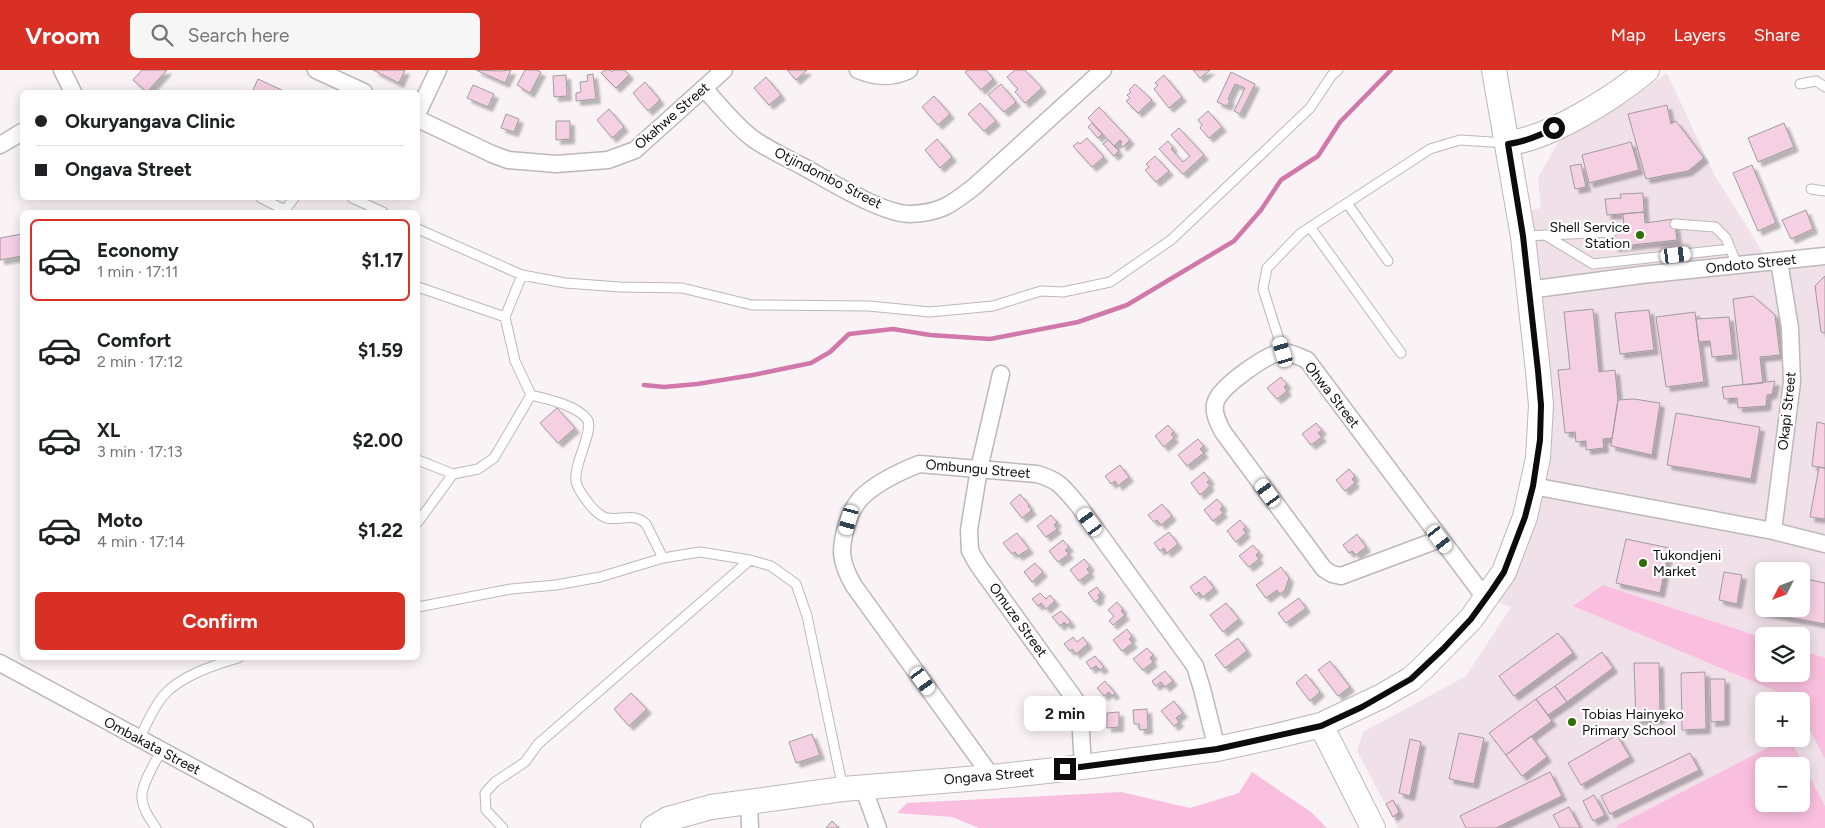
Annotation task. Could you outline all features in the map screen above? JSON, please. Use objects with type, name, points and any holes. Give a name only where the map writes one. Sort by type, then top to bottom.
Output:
[{"type":"street","points":[[62,70],[72,90]]},
{"type":"street","points":[[316,70],[353,90]]},
{"type":"street","points":[[420,108],[438,70]]},
{"type":"street","name":"Okahwe Street","points":[[420,119],[508,160],[556,164],[608,160],[635,150],[724,70]]},
{"type":"street","points":[[858,70],[872,76],[885,76],[900,74],[909,70]]},
{"type":"street","name":"Otjindombo Street","points":[[704,88],[741,128],[758,142],[872,203],[909,214],[944,209],[953,204],[1103,70]]},
{"type":"street","name":"Ongava Street","points":[[653,828],[668,819],[712,807],[853,788],[992,777],[1217,749],[1321,726],[1362,707],[1411,679],[1448,643],[1486,599],[1504,572],[1518,538],[1533,486],[1540,440],[1541,405],[1528,290],[1534,236],[1508,144],[1494,70]]},
{"type":"street","points":[[1508,144],[1540,136],[1595,107],[1631,84],[1647,70]]},
{"type":"street","points":[[0,145],[20,133]]},
{"type":"street","name":"Ondoto Street","points":[[1528,290],[1640,267],[1736,265],[1825,256]]},
{"type":"street","name":"Okapi Street","points":[[1773,531],[1792,382],[1790,328],[1779,261]]},
{"type":"street","points":[[1283,352],[1272,354],[1261,360],[1232,382],[1217,399],[1215,409],[1217,421],[1223,432],[1324,569],[1332,574],[1341,576],[1440,539]]},
{"type":"street","name":"Ohwa Street","points":[[1283,352],[1294,354],[1307,360],[1486,599]]},
{"type":"street","name":"Omuze Street","points":[[1001,374],[979,469],[968,530],[970,551],[978,565],[1074,698],[1080,715],[1083,767]]},
{"type":"street","name":"Ombungu Street","points":[[992,777],[854,586],[846,572],[842,554],[844,536],[854,507],[865,494],[885,480],[919,464],[1037,474],[1058,482],[1079,506],[1194,666],[1202,689],[1217,749]]},
{"type":"street","points":[[1533,486],[1773,531],[1825,544]]},
{"type":"street","name":"Ombakata Street","points":[[1,666],[304,828]]},
{"type":"street","points":[[1321,726],[1373,828]]},
{"type":"street","points":[[853,788],[878,828]]},
{"type":"street","points":[[749,802],[750,828]]},
{"type":"lane","points":[[420,230],[522,276],[566,283],[620,287],[682,288],[752,305],[870,306],[930,312],[993,306],[1041,291],[1063,292],[1110,282],[1171,240],[1310,108],[1338,70]]},
{"type":"lane","points":[[1800,84],[1816,81],[1825,87]]},
{"type":"lane","points":[[1283,352],[1263,289],[1264,280],[1267,268],[1300,233],[1430,149],[1460,140],[1508,144]]},
{"type":"lane","points":[[1810,189],[1825,191]]},
{"type":"lane","points":[[266,200],[284,210]]},
{"type":"lane","points":[[356,200],[379,210]]},
{"type":"lane","points":[[1347,203],[1388,261]]},
{"type":"lane","points":[[1675,224],[1715,227],[1726,238],[1736,265]]},
{"type":"lane","points":[[1310,227],[1401,353]]},
{"type":"lane","points":[[1534,236],[1612,232]]},
{"type":"lane","points":[[1534,236],[1593,264],[1640,267],[1730,248]]},
{"type":"lane","points":[[522,276],[505,317],[516,361],[531,396]]},
{"type":"lane","points":[[420,288],[505,317]]},
{"type":"lane","points":[[420,461],[453,474],[478,470],[494,458],[531,396]]},
{"type":"lane","points":[[531,396],[552,400],[569,407],[588,419],[590,427],[577,469],[576,482],[587,501],[600,516],[608,518],[639,518],[643,520],[663,558]]},
{"type":"lane","points":[[420,519],[453,474]]},
{"type":"lane","points":[[420,607],[511,589],[556,585],[600,577],[663,558],[700,552],[750,560],[771,566],[796,584],[807,616],[853,788]]},
{"type":"lane","points":[[503,828],[486,810],[484,793],[494,782],[525,762],[538,744],[750,560]]},
{"type":"lane","points":[[140,740],[152,713],[165,694],[189,676],[233,660]]},
{"type":"lane","points":[[156,828],[146,812],[141,798],[161,751]]},
{"type":"shaded area","points":[[1667,73],[1714,174],[1769,262],[1825,256],[1825,658],[1810,653],[1810,627],[1755,627],[1755,635],[1603,585],[1574,606],[1777,692],[1755,692],[1755,747],[1810,747],[1810,730],[1825,759],[1825,828],[1398,828],[1357,751],[1363,732],[1466,676],[1511,607],[1486,599],[1540,440],[1519,213],[1541,208],[1538,178],[1563,134],[1634,97]]},
{"type":"shaded area","points":[[1603,585],[1755,635],[1755,682],[1810,682],[1810,653],[1825,658],[1825,759],[1810,730],[1810,692],[1777,692],[1573,606]]},
{"type":"shaded area","points":[[1769,747],[1794,747],[1799,757],[1755,757],[1755,812],[1810,812],[1810,777],[1825,806],[1825,828],[1617,828],[1616,826]]},
{"type":"shaded area","points":[[1252,772],[1311,812],[1327,828],[979,828],[952,817],[897,813],[907,803],[1121,792],[1190,808],[1239,793]]},
{"type":"building","points":[[142,70],[167,70],[149,90],[145,90],[133,80]]},
{"type":"building","points":[[373,70],[405,70],[399,83]]},
{"type":"building","points":[[476,70],[500,71],[511,70],[505,83]]},
{"type":"building","points":[[525,70],[541,72],[530,93],[517,85]]},
{"type":"building","points":[[605,70],[612,72],[614,70],[625,70],[629,75],[616,88],[601,73]]},
{"type":"building","points":[[787,70],[807,70],[796,80]]},
{"type":"building","points":[[968,70],[986,70],[993,79],[981,90],[965,72]]},
{"type":"building","points":[[1015,70],[1025,70],[1042,88],[1025,103],[1015,92],[1018,89],[1007,77]]},
{"type":"building","points":[[1193,70],[1210,70],[1200,78]]},
{"type":"building","points":[[1231,72],[1255,84],[1240,114],[1234,111],[1245,88],[1235,84],[1227,106],[1217,102]]},
{"type":"building","points":[[593,74],[596,99],[576,101],[576,93],[581,92],[580,82],[588,81],[587,75]]},
{"type":"building","points":[[566,75],[567,96],[554,97],[553,76]]},
{"type":"building","points":[[1164,75],[1182,97],[1169,108],[1154,89],[1158,85],[1155,83]]},
{"type":"building","points":[[766,77],[781,95],[769,105],[754,88]]},
{"type":"building","points":[[258,79],[282,90],[253,90]]},
{"type":"building","points":[[645,82],[660,100],[648,111],[633,93]]},
{"type":"building","points":[[1001,84],[1016,102],[1004,112],[988,95]]},
{"type":"building","points":[[1135,84],[1152,100],[1138,113],[1126,101],[1130,98],[1127,95],[1131,92],[1129,90]]},
{"type":"building","points":[[473,85],[494,94],[488,107],[467,98]]},
{"type":"building","points":[[934,96],[950,114],[938,125],[922,107]]},
{"type":"building","points":[[980,103],[996,121],[984,131],[968,114]]},
{"type":"building","points":[[1667,105],[1671,124],[1676,121],[1704,158],[1688,171],[1646,179],[1628,114]]},
{"type":"building","points":[[1099,107],[1130,140],[1123,147],[1120,144],[1122,142],[1120,140],[1114,146],[1088,118]]},
{"type":"building","points":[[609,109],[624,127],[612,138],[597,120]]},
{"type":"building","points":[[1208,111],[1222,127],[1209,138],[1200,128],[1202,125],[1198,120]]},
{"type":"building","points":[[506,114],[519,119],[514,132],[501,128]]},
{"type":"building","points":[[556,121],[570,121],[570,139],[556,140]]},
{"type":"building","points":[[1092,123],[1102,134],[1098,138],[1088,127]]},
{"type":"building","points":[[1784,123],[1794,147],[1758,162],[1748,138]]},
{"type":"building","points":[[1179,128],[1204,155],[1183,174],[1159,149],[1168,141],[1173,147],[1171,149],[1183,162],[1190,156],[1171,135]]},
{"type":"building","points":[[1087,138],[1104,157],[1092,167],[1073,146],[1078,142],[1080,144]]},
{"type":"building","points":[[937,139],[952,157],[940,168],[925,150]]},
{"type":"building","points":[[1108,140],[1119,151],[1114,156],[1103,144]]},
{"type":"building","points":[[1631,142],[1639,170],[1589,183],[1582,155]]},
{"type":"building","points":[[1155,156],[1169,171],[1156,182],[1145,170],[1149,167],[1146,164]]},
{"type":"building","points":[[1581,164],[1586,187],[1575,189],[1570,166]]},
{"type":"building","points":[[1752,165],[1776,223],[1758,231],[1733,173]]},
{"type":"building","points":[[1643,193],[1644,212],[1607,215],[1605,199],[1621,198],[1620,194]]},
{"type":"building","points":[[1806,210],[1813,229],[1791,239],[1782,220]]},
{"type":"building","points":[[1644,212],[1645,223],[1674,219],[1677,240],[1614,247],[1612,229],[1624,228],[1623,214]]},
{"type":"building","points":[[20,234],[20,256],[0,260],[0,238]]},
{"type":"building","points":[[1825,276],[1825,333],[1821,332],[1815,286]]},
{"type":"building","points":[[1753,296],[1775,315],[1780,355],[1760,357],[1763,383],[1743,385],[1733,299]]},
{"type":"building","points":[[1593,309],[1599,372],[1615,370],[1618,400],[1612,438],[1603,439],[1604,448],[1586,450],[1586,441],[1576,442],[1575,432],[1565,433],[1558,370],[1570,369],[1564,312]]},
{"type":"building","points":[[1649,310],[1654,350],[1620,354],[1615,313]]},
{"type":"building","points":[[1695,312],[1704,382],[1666,387],[1656,317]]},
{"type":"building","points":[[1729,317],[1733,355],[1712,357],[1710,341],[1699,342],[1696,319]]},
{"type":"building","points":[[1281,377],[1287,384],[1284,387],[1287,391],[1277,399],[1267,388]]},
{"type":"building","points":[[1775,381],[1772,394],[1767,395],[1766,406],[1738,408],[1737,398],[1724,399],[1722,387]]},
{"type":"building","points":[[1634,399],[1660,403],[1652,455],[1611,446],[1618,400]]},
{"type":"building","points":[[557,408],[575,428],[558,443],[540,423]]},
{"type":"building","points":[[1676,413],[1760,427],[1751,479],[1667,465]]},
{"type":"building","points":[[1817,422],[1825,424],[1825,468],[1812,466]]},
{"type":"building","points":[[1316,423],[1322,430],[1318,433],[1322,437],[1311,445],[1302,434]]},
{"type":"building","points":[[1168,425],[1174,432],[1171,434],[1174,438],[1164,447],[1155,436]]},
{"type":"building","points":[[1198,439],[1204,446],[1200,449],[1204,453],[1187,466],[1178,455]]},
{"type":"building","points":[[1120,465],[1129,477],[1118,486],[1115,481],[1111,484],[1105,476]]},
{"type":"building","points":[[1819,467],[1825,468],[1825,519],[1810,517]]},
{"type":"building","points":[[1349,469],[1355,476],[1352,479],[1355,483],[1345,491],[1336,480]]},
{"type":"building","points":[[1204,472],[1210,480],[1207,482],[1210,486],[1200,495],[1191,483]]},
{"type":"building","points":[[1020,494],[1032,510],[1022,518],[1010,503]]},
{"type":"building","points":[[1217,499],[1223,506],[1220,509],[1223,513],[1213,521],[1204,510]]},
{"type":"building","points":[[1162,504],[1172,516],[1161,525],[1157,520],[1154,522],[1148,515]]},
{"type":"building","points":[[1051,515],[1057,522],[1054,525],[1057,529],[1046,537],[1037,526]]},
{"type":"building","points":[[1240,520],[1246,527],[1243,529],[1246,533],[1236,542],[1227,531]]},
{"type":"building","points":[[1169,532],[1178,544],[1167,553],[1164,548],[1160,551],[1154,543]]},
{"type":"building","points":[[1017,533],[1029,549],[1018,556],[1015,552],[1012,554],[1003,543]]},
{"type":"building","points":[[1357,534],[1366,547],[1356,555],[1352,551],[1349,553],[1343,545]]},
{"type":"building","points":[[1626,539],[1669,548],[1660,593],[1616,583]]},
{"type":"building","points":[[1063,540],[1069,547],[1065,550],[1069,554],[1058,562],[1049,551]]},
{"type":"building","points":[[1253,545],[1259,552],[1256,555],[1259,559],[1249,567],[1239,556]]},
{"type":"building","points":[[1084,559],[1090,566],[1087,569],[1090,573],[1079,581],[1070,570]]},
{"type":"building","points":[[1035,563],[1043,572],[1032,582],[1024,572]]},
{"type":"building","points":[[1281,567],[1289,578],[1285,590],[1280,594],[1277,590],[1266,598],[1256,585]]},
{"type":"building","points":[[1724,572],[1742,575],[1737,604],[1719,600]]},
{"type":"building","points":[[1205,576],[1214,588],[1203,597],[1199,592],[1196,595],[1190,587]]},
{"type":"building","points":[[1810,580],[1825,583],[1825,624],[1793,618],[1810,618]]},
{"type":"building","points":[[1097,587],[1101,593],[1098,595],[1100,598],[1095,602],[1088,593]]},
{"type":"building","points":[[1040,593],[1046,599],[1050,595],[1055,601],[1046,609],[1041,603],[1038,606],[1032,599]]},
{"type":"building","points":[[1299,598],[1306,608],[1286,623],[1278,613]]},
{"type":"building","points":[[1117,602],[1125,615],[1113,625],[1109,621],[1114,616],[1108,610]]},
{"type":"building","points":[[1226,603],[1239,619],[1223,632],[1210,615]]},
{"type":"building","points":[[1061,611],[1071,622],[1067,625],[1064,622],[1060,626],[1052,617]]},
{"type":"building","points":[[1127,629],[1132,636],[1129,639],[1133,643],[1122,651],[1113,640]]},
{"type":"building","points":[[1558,633],[1573,653],[1514,696],[1499,676]]},
{"type":"building","points":[[1073,637],[1077,642],[1083,637],[1088,644],[1076,654],[1072,649],[1070,651],[1064,644]]},
{"type":"building","points":[[1238,638],[1247,651],[1225,668],[1215,655]]},
{"type":"building","points":[[1147,648],[1153,655],[1150,658],[1153,662],[1143,670],[1133,659]]},
{"type":"building","points":[[1602,652],[1613,668],[1567,702],[1555,686]]},
{"type":"building","points":[[1095,656],[1104,667],[1100,670],[1096,666],[1091,669],[1086,662]]},
{"type":"building","points":[[1330,661],[1350,687],[1338,696],[1318,670]]},
{"type":"building","points":[[1634,663],[1659,663],[1660,719],[1636,720]]},
{"type":"building","points":[[1165,671],[1173,681],[1165,687],[1161,682],[1155,686],[1152,681]]},
{"type":"building","points":[[1705,672],[1706,729],[1682,730],[1681,673]]},
{"type":"building","points":[[1306,674],[1320,692],[1310,701],[1296,683]]},
{"type":"building","points":[[1710,679],[1725,679],[1725,721],[1711,722]]},
{"type":"building","points":[[1105,681],[1115,693],[1112,696],[1109,692],[1104,696],[1097,688]]},
{"type":"building","points":[[1555,686],[1567,702],[1548,715],[1536,699]]},
{"type":"building","points":[[631,693],[647,709],[629,726],[614,709]]},
{"type":"building","points":[[1536,699],[1552,721],[1506,755],[1489,733]]},
{"type":"building","points":[[1174,701],[1183,713],[1176,718],[1179,722],[1174,726],[1161,711]]},
{"type":"building","points":[[1147,709],[1148,729],[1140,730],[1139,724],[1134,724],[1133,710]]},
{"type":"building","points":[[1119,712],[1119,727],[1107,728],[1107,713]]},
{"type":"building","points":[[1459,733],[1484,738],[1474,784],[1449,779]]},
{"type":"building","points":[[812,734],[820,755],[796,763],[789,742]]},
{"type":"building","points":[[1617,735],[1630,757],[1581,785],[1568,763]]},
{"type":"building","points":[[1531,736],[1547,757],[1522,776],[1506,755]]},
{"type":"building","points":[[1410,739],[1421,742],[1410,796],[1399,793]]},
{"type":"building","points":[[1690,753],[1699,770],[1610,814],[1601,796]]},
{"type":"building","points":[[1550,772],[1562,796],[1496,828],[1466,828],[1460,816]]},
{"type":"building","points":[[1594,795],[1605,815],[1593,821],[1583,801]]},
{"type":"building","points":[[1393,800],[1399,812],[1393,817],[1386,804]]},
{"type":"building","points":[[1569,807],[1580,828],[1560,828],[1553,815]]},
{"type":"building","points":[[832,821],[839,828],[826,828]]},
{"type":"waterway","points":[[644,385],[664,387],[697,384],[811,363],[830,352],[849,334],[893,329],[930,335],[990,339],[1078,322],[1127,305],[1234,241],[1261,210],[1281,180],[1318,156],[1340,122],[1391,70]]},
{"type":"place","name":"Shell Service Station","points":[[1640,235]]},
{"type":"place","name":"Tukondjeni Market","points":[[1643,563]]},
{"type":"place","name":"Tobias Hainyeko Primary School","points":[[1572,722]]},
{"type":"route","points":[[1065,769],[1217,749],[1321,726],[1362,707],[1411,679],[1471,619],[1504,572],[1518,538],[1533,486],[1540,440],[1541,405],[1538,371],[1523,236],[1508,144],[1540,136],[1554,128]]}]
